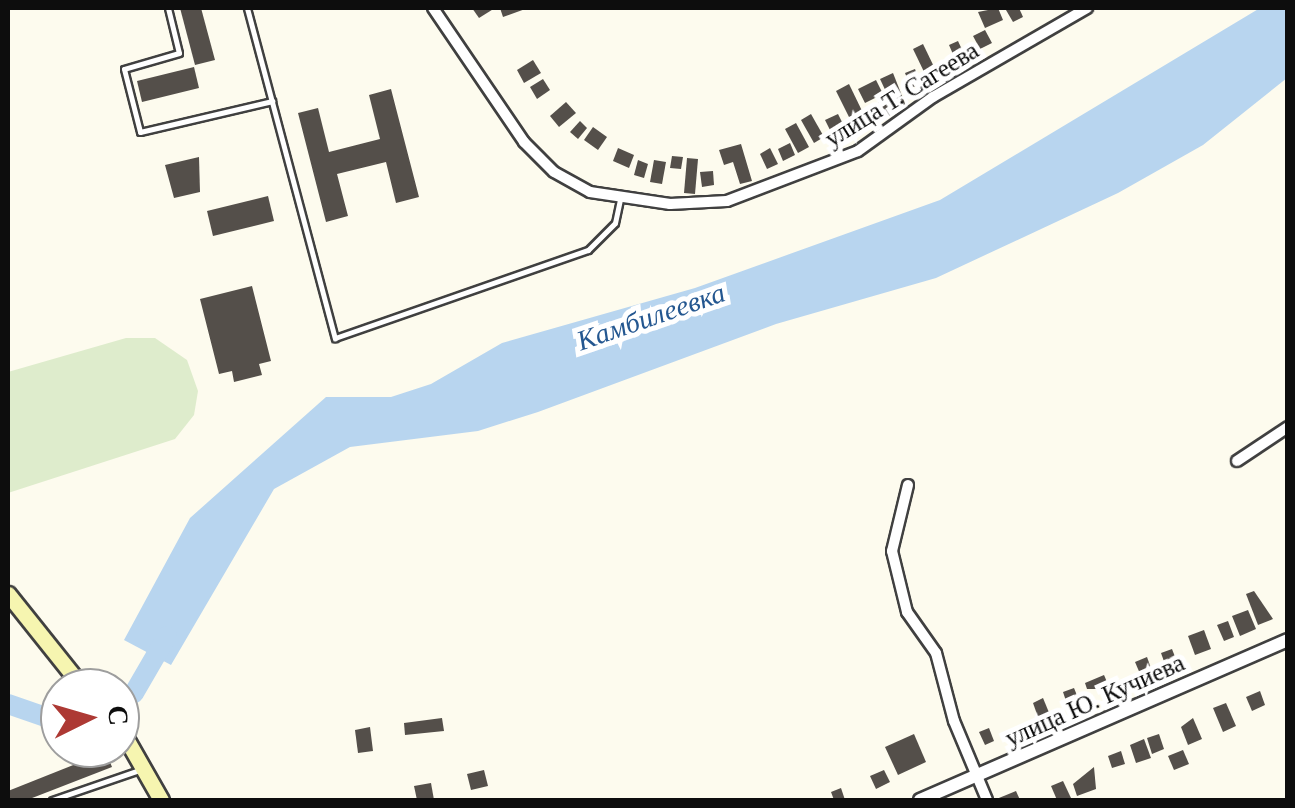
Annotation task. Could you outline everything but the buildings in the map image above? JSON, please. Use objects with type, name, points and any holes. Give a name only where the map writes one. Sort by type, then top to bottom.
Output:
[{"type":"main road","points":[[8,594],[67,668]]},
{"type":"main road","points":[[140,759],[161,800]]},
{"type":"street","name":"улица Т. Сагеева","points":[[433,8],[544,162],[590,192],[670,204],[727,201],[858,152],[933,97],[1087,8]]},
{"type":"street","points":[[1237,461],[1288,427]]},
{"type":"street","points":[[908,486],[892,551],[907,612],[936,652],[987,800]]},
{"type":"street","name":"улица Ю. Кучиева","points":[[920,800],[1288,640]]},
{"type":"lane","points":[[168,8],[179,53],[124,69],[140,132],[272,101]]},
{"type":"lane","points":[[247,8],[335,338],[588,250],[615,223],[620,196]]},
{"type":"lane","points":[[52,800],[146,768]]},
{"type":"green space","points":[[126,338],[155,338],[187,360],[198,391],[194,415],[175,439],[8,493],[8,372]]},
{"type":"water","points":[[1260,8],[1287,8],[1287,78],[1203,145],[1118,193],[936,278],[776,324],[538,412],[478,431],[350,447],[274,489],[171,665],[124,640],[190,518],[326,397],[391,397],[431,384],[502,343],[695,288],[940,200]]},
{"type":"waterway","name":"Камбилеевка","points":[[140,683],[167,636]]},
{"type":"waterway","name":"Камбилеевка","points":[[8,704],[40,715]]}]
